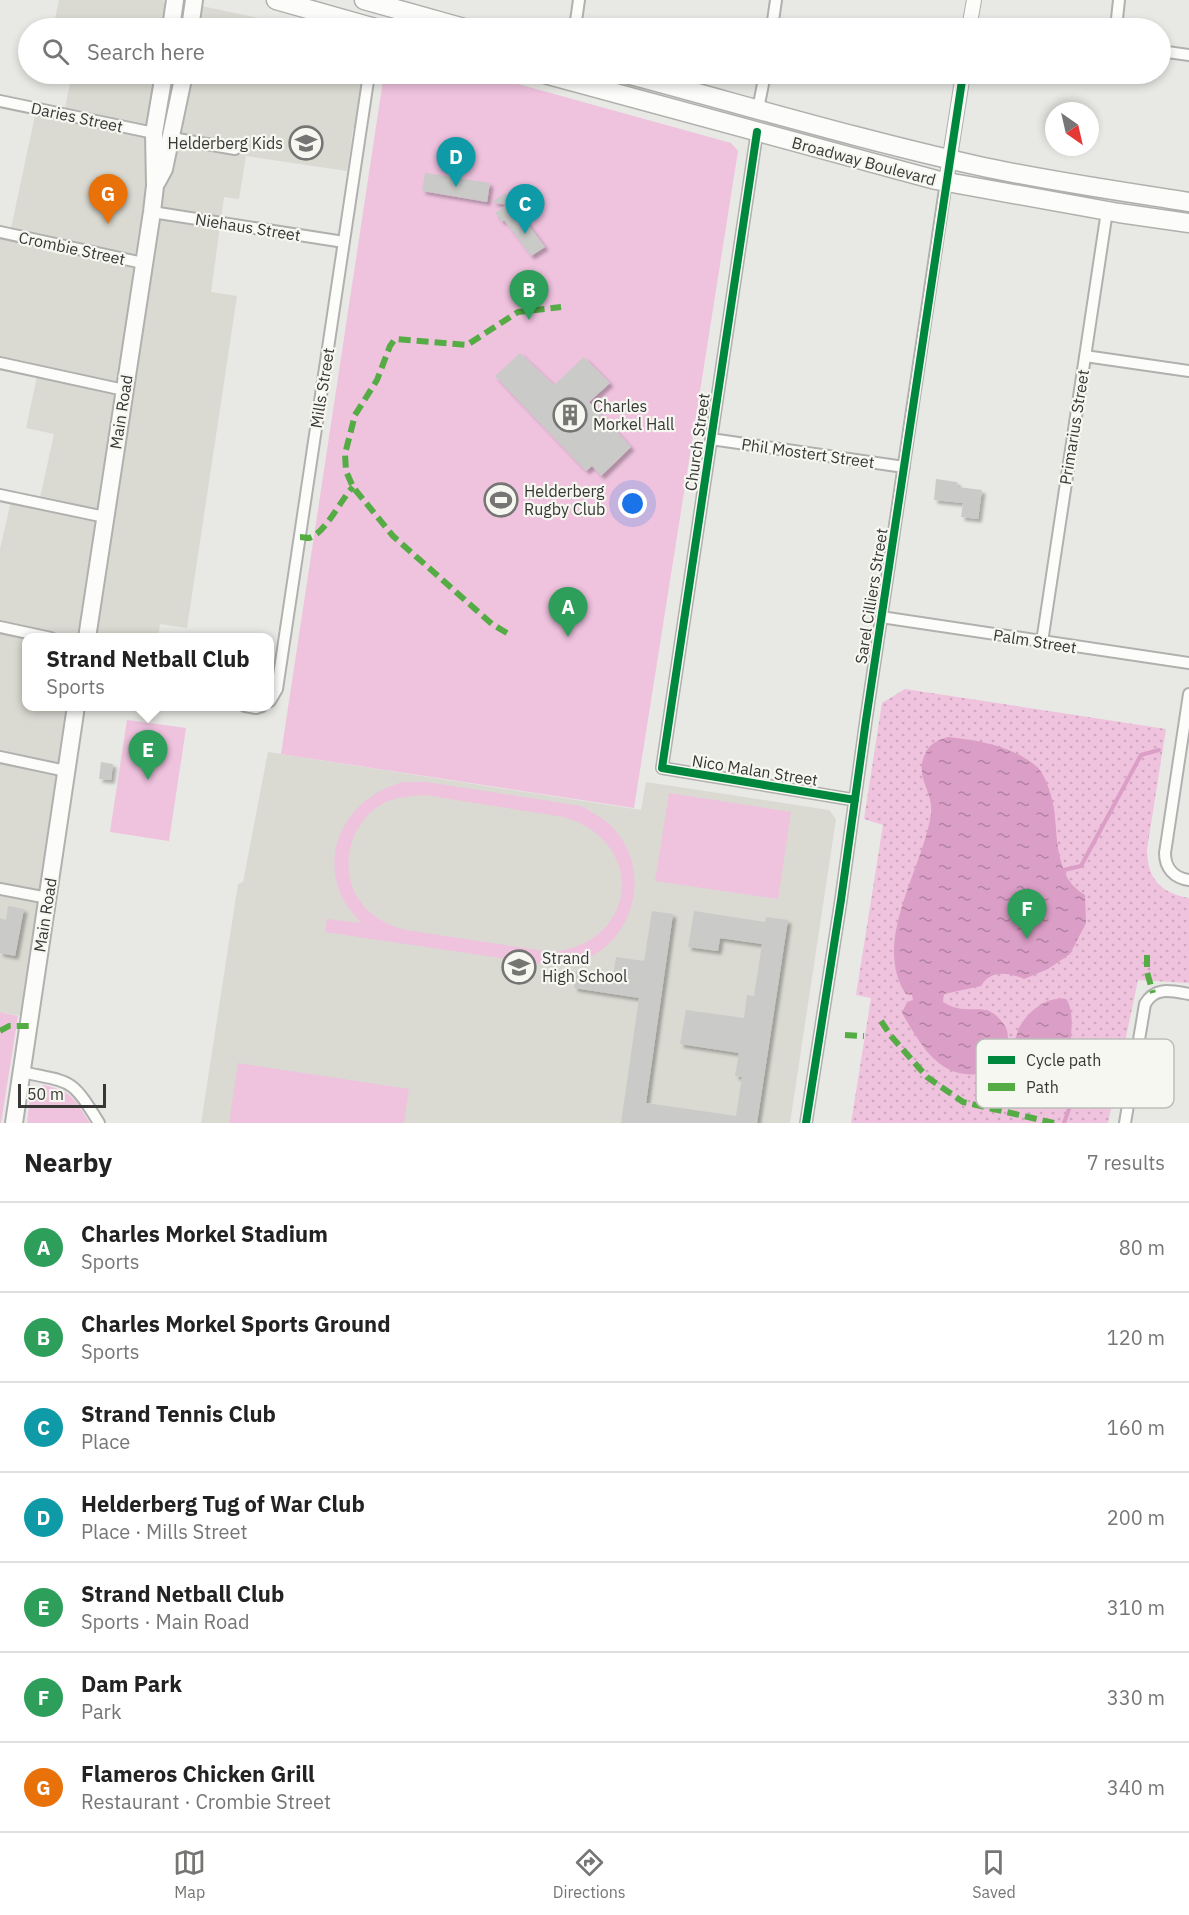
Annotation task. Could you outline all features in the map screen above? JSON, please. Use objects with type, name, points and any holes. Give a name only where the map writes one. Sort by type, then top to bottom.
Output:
[{"type":"main road","points":[[164,0],[169,18]]},
{"type":"main road","points":[[172,18],[175,0]]},
{"type":"main road","points":[[191,18],[194,0]]},
{"type":"main road","points":[[276,0],[340,18]]},
{"type":"main road","points":[[364,0],[431,18]]},
{"type":"main road","name":"Main Road","points":[[88,633],[152,212],[155,186],[154,133],[162,84]]},
{"type":"main road","name":"Main Road","points":[[155,186],[164,169],[182,84]]},
{"type":"main road","name":"Broadway Boulevard","points":[[596,84],[758,132],[946,182],[1107,211],[1189,223]]},
{"type":"main road","name":"Broadway Boulevard","points":[[664,84],[950,159],[1054,181],[1189,202]]},
{"type":"main road","name":"Main Road","points":[[14,1123],[75,711]]},
{"type":"street","points":[[576,18],[579,0]]},
{"type":"street","points":[[773,18],[776,0]]},
{"type":"street","points":[[971,18],[974,0]]},
{"type":"street","points":[[1117,18],[1119,0]]},
{"type":"street","points":[[1171,52],[1189,55]]},
{"type":"street","name":"Mills Street","points":[[274,694],[277,689],[368,84]]},
{"type":"street","points":[[758,109],[763,84]]},
{"type":"street","name":"Sarel Cilliers Street","points":[[806,1123],[961,84]]},
{"type":"street","name":"Daries Street","points":[[0,101],[154,133]]},
{"type":"street","name":"Church Street","points":[[664,756],[758,132]]},
{"type":"street","points":[[172,138],[235,149]]},
{"type":"street","name":"Primarius Street","points":[[1042,642],[1107,211]]},
{"type":"street","name":"Niehaus Street","points":[[152,212],[344,242]]},
{"type":"street","name":"Crombie Street","points":[[0,232],[143,263]]},
{"type":"street","points":[[1085,356],[1189,372]]},
{"type":"street","points":[[0,363],[124,390]]},
{"type":"street","name":"Phil Mostert Street","points":[[711,439],[904,467]]},
{"type":"street","points":[[0,495],[105,517]]},
{"type":"street","name":"Palm Street","points":[[881,617],[1189,663]]},
{"type":"street","points":[[0,627],[28,633]]},
{"type":"street","points":[[1189,694],[1185,743],[1165,853],[1170,870],[1178,877],[1189,880]]},
{"type":"street","name":"Nico Malan Street","points":[[664,756],[662,768],[855,800]]},
{"type":"street","points":[[0,757],[66,771]]},
{"type":"street","points":[[0,889],[48,898]]},
{"type":"street","points":[[1139,1039],[1145,1004],[1150,996],[1159,991],[1189,994]]},
{"type":"street","points":[[22,1072],[60,1079],[72,1086],[80,1092],[99,1123]]},
{"type":"street","points":[[1125,1123],[1128,1108]]},
{"type":"shaded area","points":[[59,0],[163,0],[171,18],[55,18]]},
{"type":"shaded area","points":[[192,4],[258,18],[190,18]]},
{"type":"shaded area","points":[[70,84],[161,84],[154,184],[180,84],[367,84],[360,128],[353,128],[347,171],[246,156],[239,199],[224,197],[211,292],[237,296],[187,628],[160,624],[159,633],[22,633],[22,711],[73,711],[27,1017],[0,1012],[0,549],[12,497],[39,502],[54,434],[26,428],[38,372],[0,364],[0,231],[10,233],[37,106],[64,112]]},
{"type":"shaded area","points":[[382,84],[518,84],[731,143],[738,151],[634,808],[281,754]]},
{"type":"shaded area","points":[[905,689],[1166,729],[1147,849],[1149,868],[1157,882],[1170,892],[1189,898],[1189,983],[1138,980],[1126,1039],[976,1039],[976,1108],[1111,1108],[1108,1123],[851,1123],[871,998],[856,995],[883,825],[864,819],[882,703]]},
{"type":"shaded area","points":[[127,720],[186,728],[169,841],[110,832]]},
{"type":"shaded area","name":"Strand High School","points":[[268,752],[641,810],[646,782],[829,810],[836,819],[790,1123],[201,1123],[238,884],[243,882]]},
{"type":"shaded area","points":[[403,782],[427,782],[581,806],[608,823],[626,846],[635,880],[628,915],[619,931],[607,945],[592,956],[581,961],[547,965],[325,932],[327,919],[361,923],[346,904],[337,882],[334,862],[337,844],[354,812],[384,789]],"holes":[[[425,795],[564,817],[591,830],[610,848],[620,869],[622,891],[615,912],[602,931],[580,945],[551,952],[405,930],[385,923],[363,906],[349,874],[351,846],[363,821],[384,803],[404,797]]]},
{"type":"shaded area","points":[[669,793],[791,812],[778,899],[655,881]]},
{"type":"shaded area","points":[[0,1012],[18,1016],[1,1123],[0,1123]]},
{"type":"shaded area","points":[[238,1063],[409,1089],[404,1123],[229,1123]]},
{"type":"shaded area","points":[[44,1085],[68,1094],[90,1123],[27,1123],[31,1090]]},
{"type":"water","points":[[948,737],[983,742],[1017,753],[1039,769],[1048,785],[1053,803],[1058,848],[1063,867],[1071,882],[1085,895],[1086,923],[1070,954],[1048,969],[1024,979],[1006,974],[994,975],[981,986],[944,994],[943,1002],[964,1009],[987,1010],[997,1016],[1005,1026],[1008,1039],[976,1039],[976,1074],[952,1071],[941,1065],[923,1047],[902,1013],[907,1002],[913,1000],[912,995],[906,994],[897,974],[894,952],[896,929],[902,905],[931,814],[930,798],[923,777],[923,761],[930,746]]},
{"type":"water","points":[[1066,999],[1070,1006],[1071,1039],[1015,1039],[1019,1028],[1033,1011],[1052,1000]]},
{"type":"building","points":[[425,173],[490,183],[487,202],[422,191]]},
{"type":"building","points":[[505,193],[545,247],[531,256],[504,220],[502,222],[495,213],[506,205],[492,202]]},
{"type":"building","name":"Charles Morkel Hall","points":[[520,353],[554,385],[584,357],[610,383],[589,402],[631,447],[601,476],[592,466],[586,471],[495,376]]},
{"type":"building","points":[[936,479],[957,482],[958,487],[982,490],[978,519],[961,517],[963,503],[934,500]]},
{"type":"building","points":[[101,762],[113,764],[111,780],[99,779]]},
{"type":"building","points":[[8,906],[24,909],[15,956],[0,953],[0,918],[6,920]]},
{"type":"building","points":[[652,911],[673,914],[646,1103],[736,1116],[742,1077],[735,1076],[739,1053],[680,1044],[686,1010],[744,1018],[747,995],[754,996],[762,944],[720,938],[718,951],[688,947],[694,911],[765,922],[766,917],[788,920],[757,1123],[621,1123],[639,998],[574,988],[576,971],[613,977],[616,957],[644,961]]},
{"type":"waterway","points":[[1064,870],[1081,866],[1141,755],[1159,750]]},
{"type":"waterway","points":[[1064,1123],[1069,1108]]},
{"type":"marked path","points":[[507,633],[492,624],[393,536],[353,487],[346,471],[345,454],[355,415],[377,380],[395,339],[467,345],[518,312],[561,307]]},
{"type":"marked path","points":[[300,537],[309,538],[321,530],[353,487]]},
{"type":"marked path","points":[[1147,955],[1147,972],[1153,993]]},
{"type":"marked path","points":[[881,1021],[927,1077],[963,1102],[976,1105]]},
{"type":"marked path","points":[[0,1031],[9,1026],[29,1026]]},
{"type":"marked path","points":[[845,1035],[864,1036]]},
{"type":"marked path","points":[[989,1108],[1054,1123]]},
{"type":"cycle path","points":[[806,1123],[961,84]]},
{"type":"cycle path","points":[[757,132],[662,768],[855,800]]},
{"type":"place","name":"Helderberg Kids","points":[[306,143]]},
{"type":"place","name":"Helderberg Tug of War Club","points":[[456,187]]},
{"type":"place","name":"Flameros Chicken Grill","points":[[108,224]]},
{"type":"place","name":"Strand Tennis Club","points":[[525,234]]},
{"type":"place","name":"Charles Morkel Sports Ground","points":[[529,320]]},
{"type":"place","name":"Charles Morkel Hall","points":[[570,415]]},
{"type":"place","name":"Helderberg Rugby Club","points":[[501,500]]},
{"type":"place","name":"Charles Morkel Stadium","points":[[568,637]]},
{"type":"place","name":"Strand Netball Club","points":[[148,780]]},
{"type":"place","name":"Dam Park","points":[[1027,939]]},
{"type":"place","name":"Strand High School","points":[[519,967]]}]
